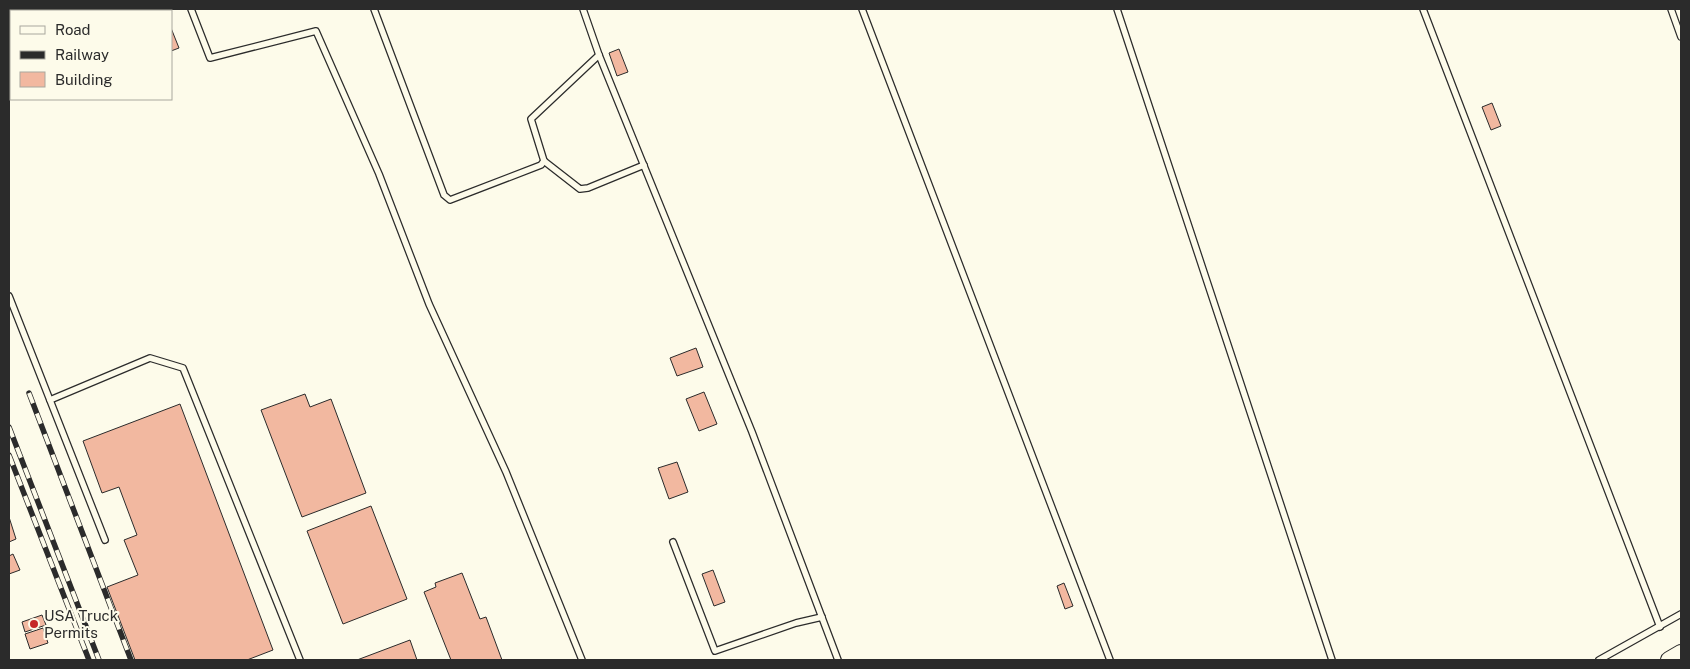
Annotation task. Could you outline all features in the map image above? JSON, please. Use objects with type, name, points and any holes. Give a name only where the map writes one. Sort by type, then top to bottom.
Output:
[{"type":"main road","points":[[1669,660],[1681,653]]},
{"type":"lane","points":[[191,9],[210,58],[316,31],[378,174],[429,304],[506,472],[582,660]]},
{"type":"lane","points":[[374,9],[446,198],[454,200],[538,166],[544,161]]},
{"type":"lane","points":[[583,9],[599,55],[752,432],[838,660]]},
{"type":"lane","points":[[862,9],[1110,660]]},
{"type":"lane","points":[[1117,9],[1332,660]]},
{"type":"lane","points":[[1423,9],[1660,627]]},
{"type":"lane","points":[[1671,9],[1681,37]]},
{"type":"lane","points":[[599,55],[531,119],[544,161],[580,188],[588,188],[644,165]]},
{"type":"lane","points":[[9,296],[105,540]]},
{"type":"lane","points":[[50,400],[150,358],[183,368],[300,660]]},
{"type":"lane","points":[[673,542],[714,651],[796,623],[822,617]]},
{"type":"lane","points":[[1599,660],[1681,614]]},
{"type":"building","points":[[108,9],[164,10],[108,10]]},
{"type":"building","points":[[172,30],[179,48],[172,51]]},
{"type":"building","points":[[619,49],[628,72],[617,76],[609,53]]},
{"type":"building","points":[[1492,103],[1501,126],[1491,130],[1482,107]]},
{"type":"building","points":[[696,348],[703,367],[677,376],[670,358]]},
{"type":"building","points":[[704,392],[717,424],[699,431],[686,399]]},
{"type":"building","points":[[305,394],[310,407],[331,399],[366,493],[302,517],[261,410]]},
{"type":"building","points":[[180,404],[273,650],[247,660],[135,660],[107,587],[138,575],[124,540],[137,535],[119,487],[102,493],[83,441]]},
{"type":"building","points":[[677,462],[688,492],[669,499],[658,468]]},
{"type":"building","points":[[371,506],[407,599],[343,624],[307,531]]},
{"type":"building","points":[[9,517],[16,539],[9,542]]},
{"type":"building","points":[[13,554],[20,570],[9,574],[9,556]]},
{"type":"building","points":[[713,570],[725,602],[714,606],[702,574]]},
{"type":"building","points":[[462,573],[480,619],[486,617],[502,660],[451,660],[424,592],[436,587],[435,583]]},
{"type":"building","points":[[1064,583],[1073,606],[1065,609],[1057,586]]},
{"type":"building","name":"USA Truck Permits","points":[[42,615],[46,625],[25,632],[22,622]]},
{"type":"building","points":[[43,628],[48,643],[30,649],[25,634]]},
{"type":"building","points":[[410,640],[417,660],[357,660]]},
{"type":"railway","points":[[29,393],[131,660]]},
{"type":"railway","points":[[9,427],[99,660]]},
{"type":"railway","points":[[9,455],[89,660]]},
{"type":"place","name":"USA Truck Permits","points":[[34,624]]}]
